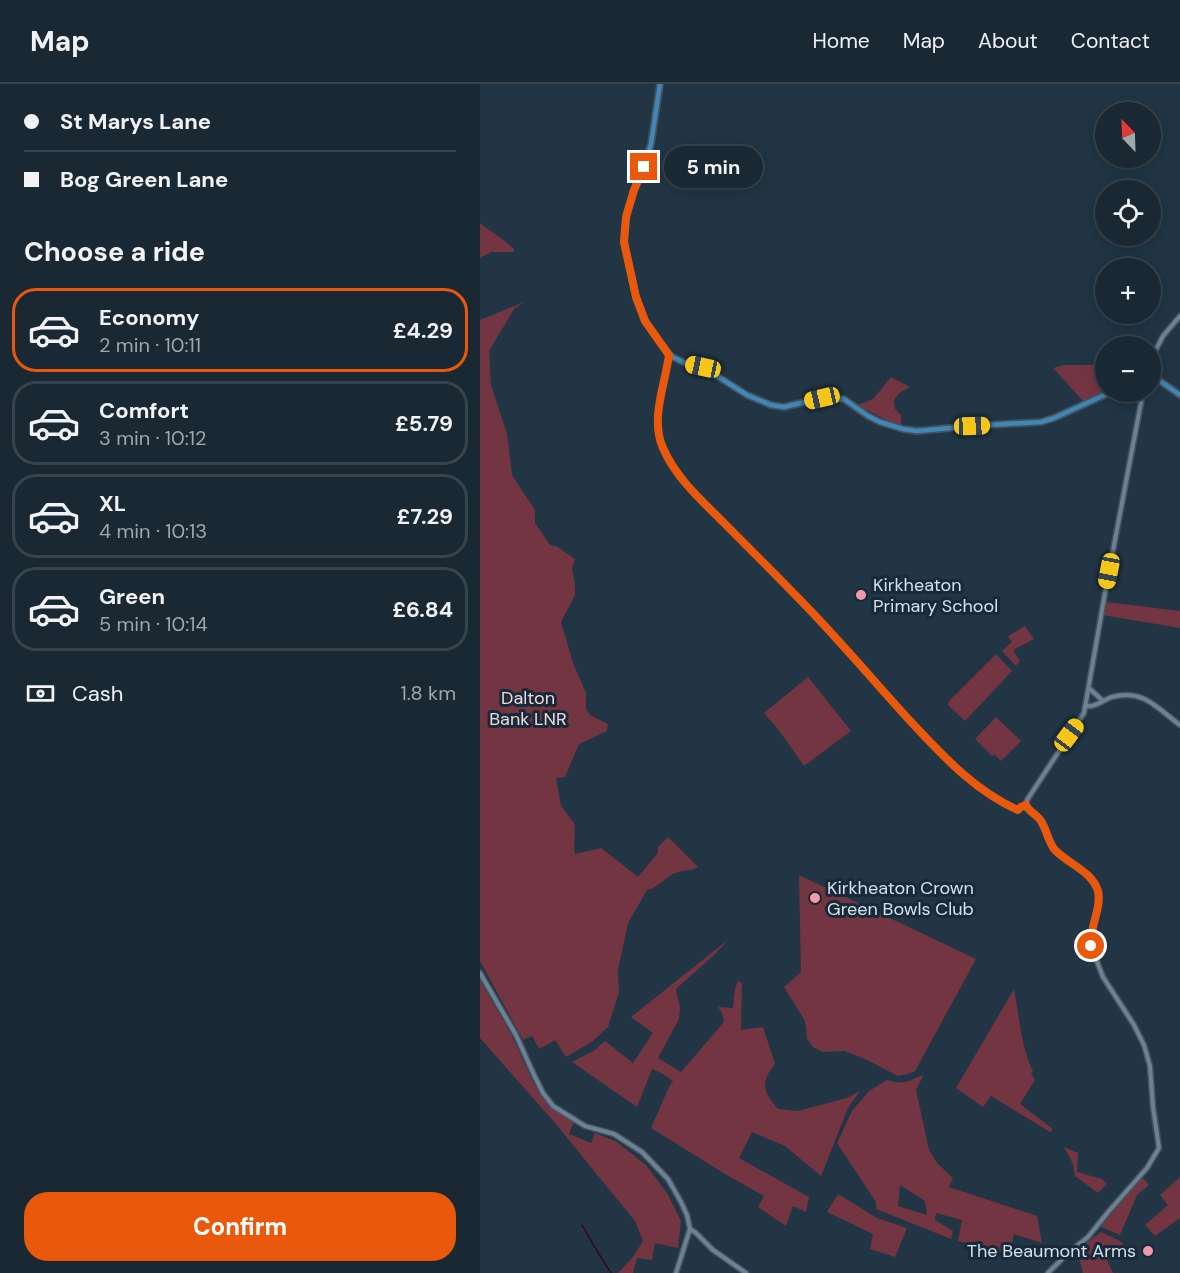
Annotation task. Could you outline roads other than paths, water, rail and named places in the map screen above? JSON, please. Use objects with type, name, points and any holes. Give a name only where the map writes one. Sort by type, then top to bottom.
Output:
[{"type":"main road","points":[[660,84],[651,144],[626,217],[624,242],[636,297],[645,321],[669,355],[683,362],[703,367],[747,395],[771,405],[784,407],[822,398],[844,399],[868,416],[903,429],[917,431],[1028,423],[1054,418],[1095,399]]},
{"type":"main road","points":[[1161,382],[1180,395]]},
{"type":"street","points":[[1161,340],[1180,316]]},
{"type":"street","points":[[669,355],[657,422],[662,447],[683,481],[806,606],[932,744],[975,784],[1007,805],[1018,810],[1026,805]]},
{"type":"street","points":[[1048,1273],[1088,1237],[1147,1168],[1159,1148],[1150,1066],[1144,1046],[1134,1025],[1105,981],[1091,943],[1098,904],[1098,890],[1090,878],[1054,849],[1040,820],[1027,809],[1026,805],[1027,800],[1084,713],[1141,402]]},
{"type":"street","points":[[1089,688],[1103,701]]},
{"type":"street","points":[[1085,706],[1090,707],[1119,696],[1140,697],[1151,702],[1180,725]]},
{"type":"street","points":[[480,973],[516,1035],[543,1093],[553,1106],[585,1126],[614,1134],[642,1152],[668,1179],[687,1215],[690,1229],[676,1273]]},
{"type":"street","points":[[690,1229],[713,1250],[746,1273]]},
{"type":"waterway","points":[[582,1225],[611,1273]]},
{"type":"place","name":"Kirkheaton Primary School","points":[[861,595]]},
{"type":"place","name":"Kirkheaton Crown Green Bowls Club","points":[[815,898]]},
{"type":"place","name":"The Beaumont Arms","points":[[1148,1251]]},
{"type":"park label","name":"Dalton Bank LNR","points":[[528,708]]}]
